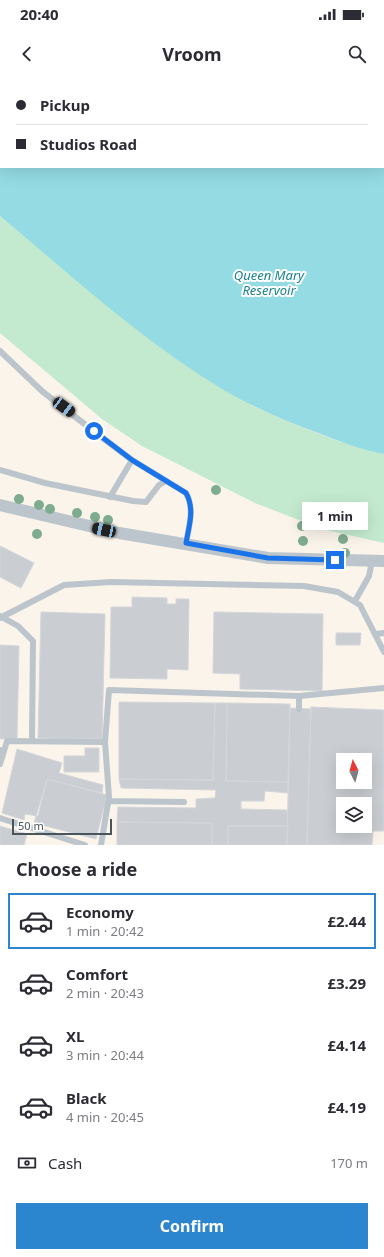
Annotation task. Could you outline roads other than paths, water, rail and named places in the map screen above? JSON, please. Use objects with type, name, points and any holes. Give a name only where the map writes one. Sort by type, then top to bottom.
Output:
[{"type":"street","points":[[0,505],[119,533],[186,543],[268,558],[378,561]]},
{"type":"lane","points":[[0,351],[43,392],[132,460],[186,493],[191,501],[186,543]]},
{"type":"lane","points":[[110,497],[132,460]]},
{"type":"lane","points":[[0,470],[45,483],[133,502],[146,502],[160,485],[166,481]]},
{"type":"lane","points":[[355,602],[378,561]]},
{"type":"lane","points":[[0,617],[64,585],[111,582],[304,586],[338,592],[360,605],[384,652]]},
{"type":"lane","points":[[0,617],[18,626],[33,641],[32,740]]},
{"type":"lane","points":[[376,634],[384,633]]},
{"type":"lane","points":[[101,845],[109,801],[105,742],[109,690],[299,696],[384,688]]},
{"type":"lane","points":[[299,696],[299,709]]},
{"type":"lane","points":[[0,764],[2,750],[7,741],[32,740],[105,742]]},
{"type":"lane","points":[[109,801],[184,802]]},
{"type":"lane","points":[[0,818],[85,845]]},
{"type":"water","name":"Queen Mary Reservoir","points":[[0,168],[384,168],[384,454],[352,446],[270,414],[234,396],[163,350],[0,216]]}]
